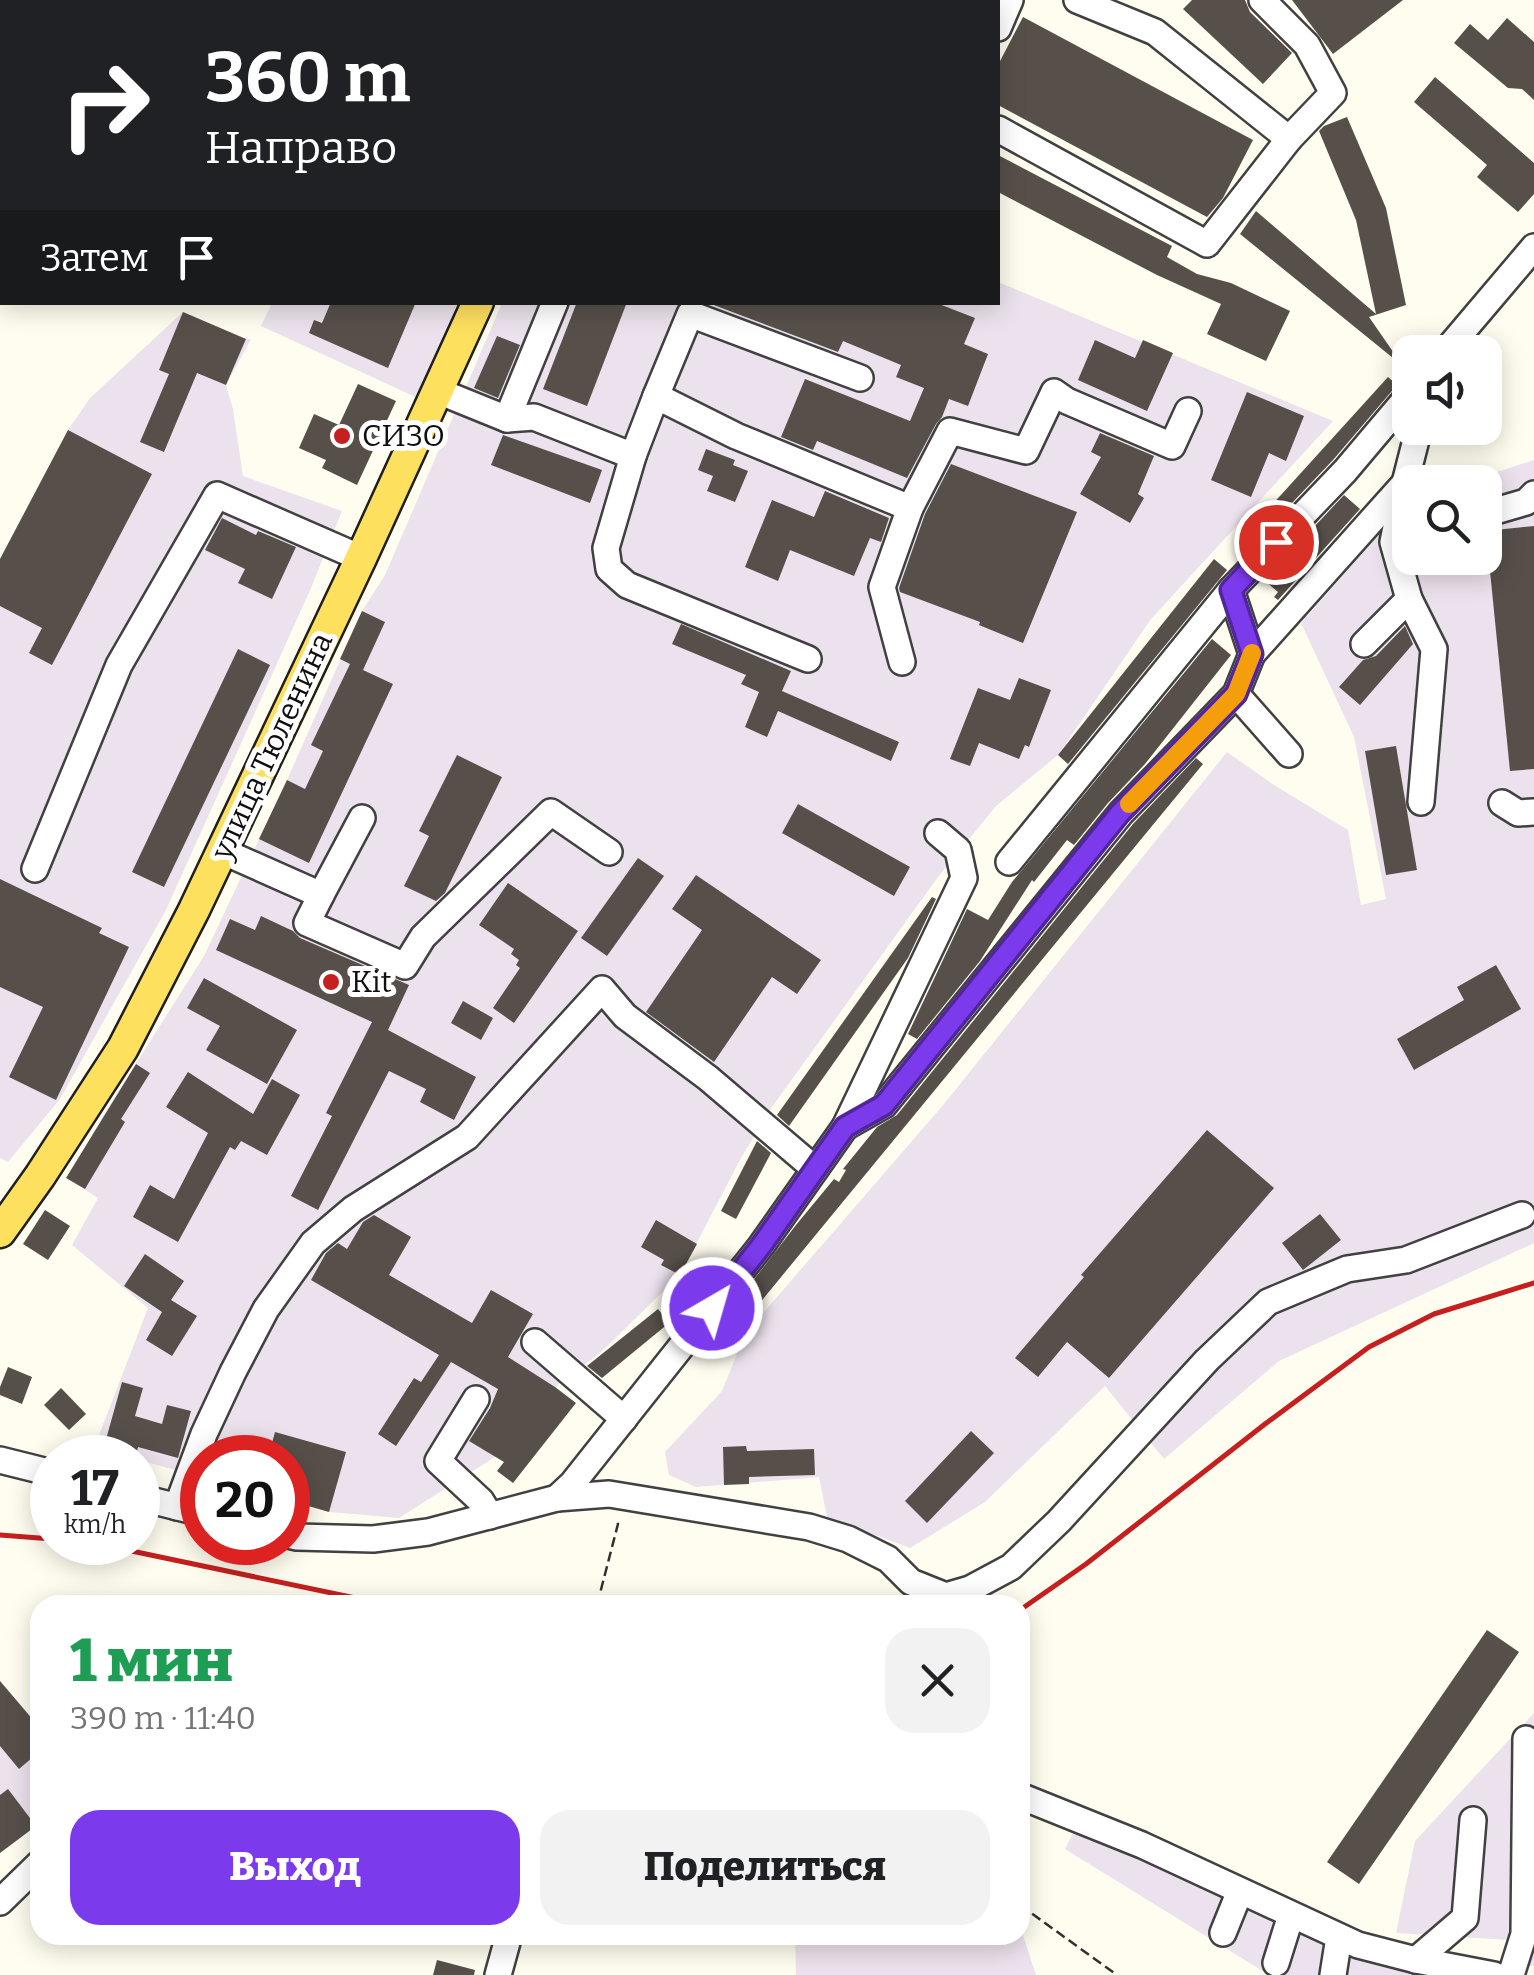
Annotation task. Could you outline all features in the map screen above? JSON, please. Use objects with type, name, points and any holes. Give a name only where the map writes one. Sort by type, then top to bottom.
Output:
[{"type":"main road","name":"улица Тюленина","points":[[0,1232],[123,1048],[222,851],[477,305]]},
{"type":"street","points":[[1000,23],[1010,0]]},
{"type":"street","points":[[1078,0],[1155,32],[1289,138]]},
{"type":"street","points":[[1000,130],[1206,244],[1289,138],[1333,94],[1307,45],[1262,0]]},
{"type":"street","points":[[1459,335],[1534,247]]},
{"type":"street","points":[[507,419],[554,305]]},
{"type":"street","points":[[808,659],[627,585],[610,569],[606,548],[633,456],[690,314],[860,378]]},
{"type":"street","points":[[438,391],[507,419],[534,417],[633,456]]},
{"type":"street","points":[[902,662],[882,587],[910,508],[950,431],[1026,451],[1054,392],[1172,446],[1188,412]]},
{"type":"street","points":[[656,396],[736,436],[910,508]]},
{"type":"street","points":[[1010,862],[1231,590],[1345,471],[1392,415]]},
{"type":"street","points":[[1502,509],[1526,502],[1534,494]]},
{"type":"street","points":[[35,869],[118,665],[217,495],[361,558]]},
{"type":"street","points":[[845,1127],[884,1105],[1120,813],[1236,694],[1252,654],[1392,498]]},
{"type":"street","points":[[1403,575],[1409,599],[1434,649],[1421,802]]},
{"type":"street","points":[[1231,590],[1252,654]]},
{"type":"street","points":[[1364,644],[1409,599]]},
{"type":"street","points":[[1236,694],[1289,754]]},
{"type":"street","points":[[1502,804],[1518,813],[1534,812]]},
{"type":"street","points":[[362,818],[307,923],[405,966],[423,937],[551,812],[609,852]]},
{"type":"street","points":[[557,1498],[761,1246],[845,1127],[964,878],[958,850],[938,832]]},
{"type":"street","points":[[222,851],[320,894]]},
{"type":"street","points":[[204,1435],[266,1308],[313,1243],[352,1209],[467,1137],[602,989],[625,1016],[708,1078],[815,1169]]},
{"type":"street","points":[[950,1595],[970,1590],[1011,1567],[1059,1522],[1207,1360],[1268,1302],[1348,1269],[1406,1260],[1522,1215]]},
{"type":"street","points":[[536,1342],[624,1419]]},
{"type":"street","points":[[476,1400],[438,1461],[481,1501],[490,1516]]},
{"type":"street","points":[[0,1460],[30,1468]]},
{"type":"street","points":[[310,1538],[373,1540],[428,1532],[557,1498],[609,1494],[822,1531],[848,1539],[888,1560],[914,1594]]},
{"type":"street","points":[[1511,1975],[1524,1934],[1526,1739]]},
{"type":"street","points":[[1030,1800],[1142,1845],[1400,1963],[1494,1975]]},
{"type":"street","points":[[1400,1963],[1464,1918],[1472,1820]]},
{"type":"street","points":[[0,1902],[30,1873]]},
{"type":"street","points":[[1222,1933],[1240,1891]]},
{"type":"street","points":[[1276,1963],[1291,1915]]},
{"type":"street","points":[[1333,1975],[1339,1936]]},
{"type":"street","points":[[498,1975],[506,1945]]},
{"type":"path","points":[[600,1595],[618,1524],[609,1494]]},
{"type":"path","points":[[1030,1912],[1117,1975]]},
{"type":"shaded area","points":[[1000,283],[1333,421],[1151,619],[1058,755],[996,806],[938,877],[772,1107],[680,1275],[599,1354],[559,1384],[495,1457],[399,1518],[329,1512],[310,1506],[310,1435],[180,1435],[180,1471],[160,1466],[160,1435],[99,1435],[148,1308],[72,1245],[98,1198],[67,1178],[204,956],[362,611],[385,575],[501,305],[1000,305]]},
{"type":"shaded area","points":[[271,305],[457,305],[420,399],[261,326]]},
{"type":"shaded area","points":[[183,312],[251,339],[226,385],[243,476],[342,511],[166,910],[60,1099],[8,1162],[0,1158],[0,559],[68,430],[90,398]]},
{"type":"shaded area","points":[[1534,460],[1534,1243],[1279,1361],[1164,1459],[1105,1386],[985,1502],[910,1548],[827,1517],[819,1477],[696,1487],[669,1475],[665,1452],[722,1391],[745,1334],[944,1104],[1227,752],[1348,830],[1361,905],[1386,899],[1354,737],[1301,623],[1392,520],[1392,575],[1502,575],[1502,470]]},
{"type":"shaded area","points":[[0,1681],[30,1717],[30,1830],[0,1853]]},
{"type":"shaded area","points":[[1534,1713],[1534,1966],[1528,1966],[1528,1941],[1396,1933],[1415,1841]]},
{"type":"shaded area","points":[[1076,1827],[1452,1975],[1269,1975],[1065,1849]]},
{"type":"shaded area","points":[[795,1945],[1026,1945],[1036,1975],[796,1975]]},
{"type":"building","points":[[1192,0],[1245,0],[1250,12],[1292,53],[1263,84],[1183,9]]},
{"type":"building","points":[[1292,0],[1403,0],[1333,54]]},
{"type":"building","points":[[1023,17],[1253,140],[1223,198],[1207,217],[1000,106],[1000,61]]},
{"type":"building","points":[[1507,18],[1534,42],[1534,100],[1522,89],[1508,88],[1454,43],[1470,24],[1488,40]]},
{"type":"building","points":[[1435,77],[1534,163],[1534,194],[1518,212],[1477,177],[1487,165],[1414,102]]},
{"type":"building","points":[[1347,117],[1386,208],[1406,305],[1369,317],[1392,350],[1392,357],[1240,234],[1256,211],[1376,314],[1356,220],[1319,131]]},
{"type":"building","points":[[1000,156],[1172,246],[1167,257],[1197,274],[1231,283],[1290,311],[1266,361],[1207,334],[1221,304],[1000,193]]},
{"type":"building","points":[[330,305],[415,305],[388,368],[309,333],[314,320],[322,323]]},
{"type":"building","points":[[576,305],[626,305],[587,406],[543,389]]},
{"type":"building","points":[[714,305],[942,305],[975,318],[964,344],[988,354],[968,406],[949,399],[907,478],[817,441],[813,450],[781,437],[805,379],[910,421],[924,388],[896,377],[901,365],[843,341],[838,352]]},
{"type":"building","points":[[183,312],[246,339],[226,385],[197,373],[164,452],[140,442],[169,374],[159,370]]},
{"type":"building","points":[[497,336],[520,345],[498,398],[474,388]]},
{"type":"building","points":[[1095,340],[1135,358],[1143,340],[1173,353],[1147,411],[1078,380]]},
{"type":"building","points":[[1388,377],[1392,381],[1392,391],[1333,460],[1249,548],[1240,540]]},
{"type":"building","name":"СИЗО","points":[[358,384],[396,401],[357,485],[322,468],[326,460],[299,448],[314,414],[339,425]]},
{"type":"building","points":[[1247,392],[1304,416],[1286,461],[1269,453],[1251,497],[1211,480]]},
{"type":"building","points":[[68,430],[152,474],[52,665],[29,653],[42,628],[0,606],[0,559]]},
{"type":"building","points":[[1100,433],[1154,456],[1138,494],[1144,498],[1130,523],[1080,494],[1101,457],[1091,452]]},
{"type":"building","points":[[503,435],[602,470],[590,503],[491,465]]},
{"type":"building","points":[[706,449],[735,460],[733,465],[748,471],[735,502],[707,491],[713,476],[698,470]]},
{"type":"building","points":[[951,464],[1077,512],[1023,643],[900,592],[925,514]]},
{"type":"building","points":[[825,491],[889,518],[881,542],[870,538],[854,576],[790,550],[778,581],[745,567],[772,500],[814,517]]},
{"type":"building","points":[[1344,495],[1360,509],[1278,600],[1274,597],[1278,592],[1264,580]]},
{"type":"building","points":[[222,518],[256,535],[258,531],[296,547],[272,599],[238,583],[245,569],[205,550]]},
{"type":"building","points":[[1534,526],[1534,769],[1510,771],[1490,575],[1502,575],[1502,529]]},
{"type":"building","points":[[1214,559],[1227,570],[1068,764],[1058,755]]},
{"type":"building","points":[[362,611],[385,622],[363,670],[393,684],[309,863],[259,839],[287,780],[305,789],[323,751],[311,745],[350,664],[340,659]]},
{"type":"building","points":[[681,624],[791,671],[782,691],[899,742],[891,761],[778,711],[767,737],[745,727],[759,692],[741,684],[746,675],[672,644]]},
{"type":"building","points":[[1405,626],[1413,644],[1360,705],[1339,687],[1363,660],[1376,656]]},
{"type":"building","points":[[1212,639],[1231,655],[1145,764],[1074,845],[1067,840],[1032,880],[980,961],[917,1039],[908,1034],[967,909],[988,920],[1012,882]]},
{"type":"building","points":[[238,649],[270,665],[164,887],[132,872]]},
{"type":"building","points":[[1019,678],[1051,690],[1029,747],[1025,745],[1019,759],[979,743],[970,766],[950,759],[978,688],[1010,700]]},
{"type":"building","points":[[1396,746],[1417,870],[1386,875],[1365,751]]},
{"type":"building","points":[[457,755],[502,777],[445,893],[436,901],[404,886],[429,836],[419,831]]},
{"type":"building","points":[[1196,758],[1203,764],[735,1333],[722,1321],[796,1225],[834,1179],[839,1182],[846,1170],[843,1169],[877,1127],[897,1115],[1133,824]]},
{"type":"building","points":[[798,804],[910,867],[894,896],[782,833]]},
{"type":"building","points":[[638,858],[664,876],[607,956],[581,938]]},
{"type":"building","points":[[696,875],[821,960],[797,994],[772,977],[714,1062],[646,1012],[702,930],[672,909]]},
{"type":"building","points":[[0,879],[102,928],[99,933],[129,947],[56,1100],[9,1077],[43,1007],[0,987]]},
{"type":"building","points":[[508,883],[578,931],[514,1023],[493,1008],[520,968],[516,965],[519,960],[511,954],[514,949],[479,925]]},
{"type":"building","points":[[932,897],[936,899],[908,958],[789,1126],[777,1115]]},
{"type":"building","points":[[261,916],[300,938],[409,985],[388,1030],[476,1077],[454,1120],[420,1102],[426,1089],[389,1071],[318,1210],[291,1196],[332,1116],[326,1113],[372,1022],[216,950],[230,919],[255,930]]},
{"type":"building","points":[[1496,965],[1521,1009],[1414,1070],[1397,1039],[1464,1000],[1457,987]]},
{"type":"building","points":[[204,978],[297,1030],[267,1084],[206,1050],[220,1026],[187,1008]]},
{"type":"building","points":[[463,1001],[493,1018],[481,1040],[451,1023]]},
{"type":"building","points":[[136,1064],[150,1073],[85,1189],[66,1178]]},
{"type":"building","points":[[188,1072],[253,1114],[272,1079],[300,1095],[267,1155],[241,1141],[235,1150],[230,1147],[178,1242],[133,1217],[150,1185],[174,1199],[208,1133],[166,1107]]},
{"type":"building","points":[[1207,1130],[1274,1188],[1109,1378],[1067,1342],[1038,1377],[1015,1358]]},
{"type":"building","points":[[757,1141],[771,1153],[736,1219],[721,1211]]},
{"type":"building","points":[[45,1210],[70,1226],[48,1260],[23,1244]]},
{"type":"building","points":[[1320,1214],[1341,1240],[1303,1270],[1282,1243]]},
{"type":"building","points":[[374,1215],[411,1237],[389,1275],[472,1323],[491,1290],[533,1314],[508,1357],[576,1403],[513,1483],[497,1471],[504,1462],[469,1441],[498,1389],[451,1362],[396,1446],[378,1434],[414,1378],[421,1382],[439,1355],[311,1280],[326,1253],[338,1243],[347,1249],[363,1222]]},
{"type":"building","points":[[656,1220],[697,1244],[680,1275],[641,1247]]},
{"type":"building","points":[[145,1254],[184,1281],[171,1300],[197,1316],[172,1356],[146,1340],[162,1312],[124,1286]]},
{"type":"building","points":[[658,1309],[669,1323],[602,1378],[587,1366]]},
{"type":"building","points":[[8,1367],[32,1377],[22,1404],[0,1395]]},
{"type":"building","points":[[122,1382],[143,1388],[135,1416],[162,1424],[167,1405],[191,1411],[184,1435],[180,1435],[178,1458],[160,1453],[160,1435],[107,1435]]},
{"type":"building","points":[[61,1388],[86,1414],[69,1430],[44,1405]]},
{"type":"building","points":[[971,1431],[994,1453],[927,1523],[905,1501]]},
{"type":"building","points":[[310,1442],[346,1452],[329,1512],[310,1506]]},
{"type":"building","points":[[746,1446],[747,1451],[814,1449],[815,1475],[749,1477],[749,1484],[724,1485],[723,1447]]},
{"type":"building","points":[[1487,1630],[1519,1652],[1359,1884],[1327,1862]]},
{"type":"building","points":[[0,1681],[30,1716],[30,1760],[19,1769],[0,1746]]},
{"type":"building","points":[[8,1789],[30,1818],[30,1830],[0,1853],[0,1795]]},
{"type":"building","points":[[437,1960],[475,1970],[474,1975],[433,1975]]},
{"type":"railway","points":[[1030,1603],[1369,1347],[1434,1314],[1534,1283]]},
{"type":"railway","points":[[0,1535],[30,1537]]},
{"type":"railway","points":[[160,1557],[341,1595]]},
{"type":"slow traffic","points":[[1129,804],[1236,694],[1252,653]]},
{"type":"place","name":"СИЗО","points":[[342,436]]},
{"type":"place","name":"Kit","points":[[331,982]]},
{"type":"route","points":[[712,1308],[845,1127],[884,1105],[1120,813],[1236,694],[1252,654],[1231,590],[1276,542]]}]
